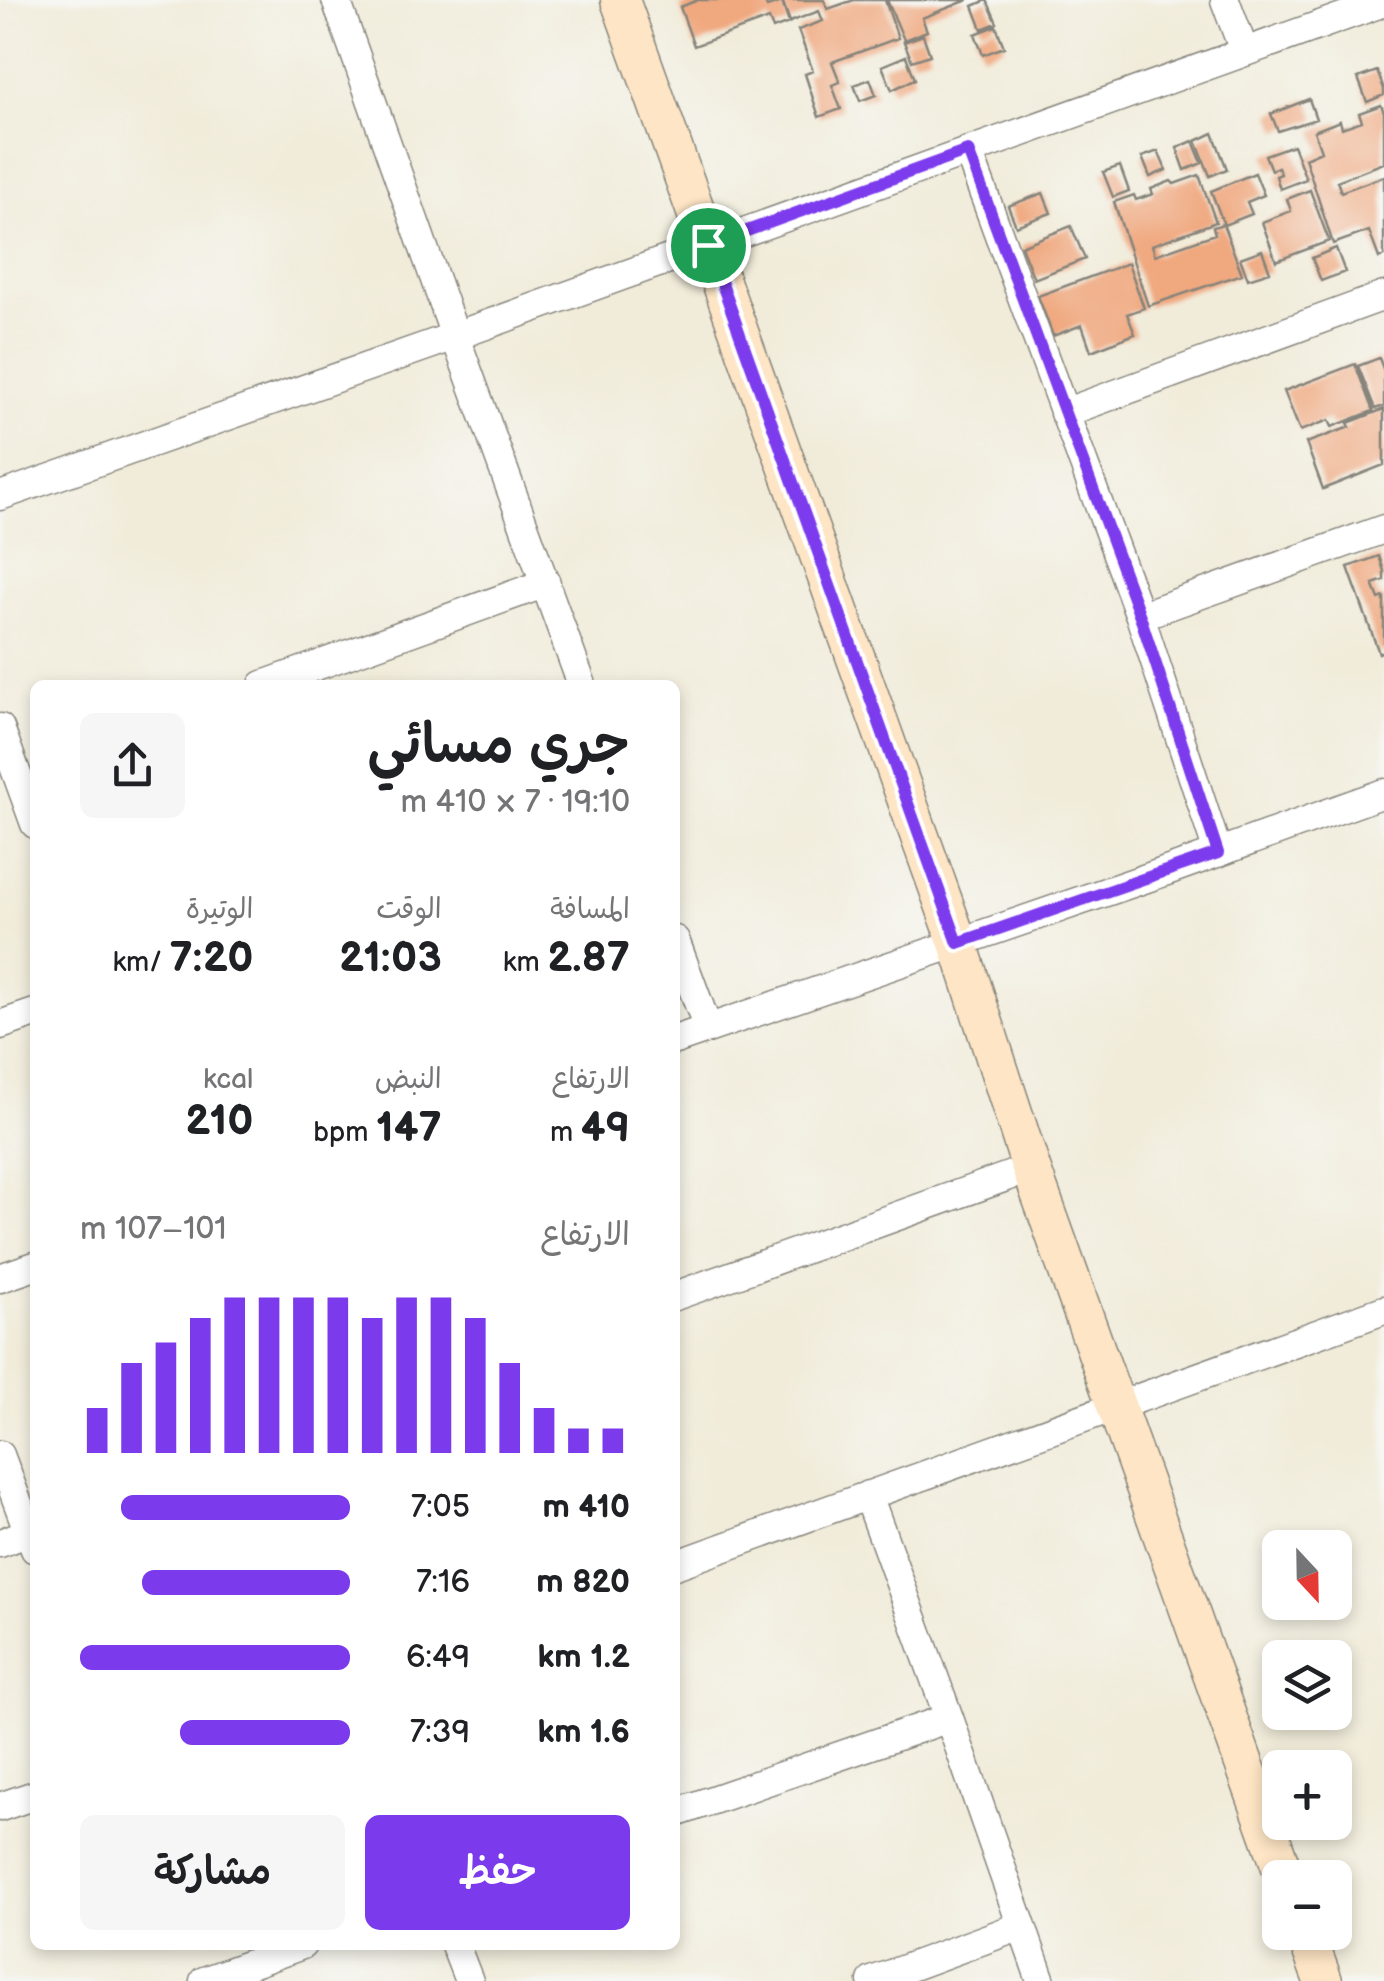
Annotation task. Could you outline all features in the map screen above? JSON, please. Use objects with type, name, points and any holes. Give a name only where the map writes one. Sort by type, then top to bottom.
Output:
[{"type":"street","points":[[336,0],[580,680]]},
{"type":"street","points":[[620,0],[958,943],[1030,1168],[1279,1860]]},
{"type":"street","points":[[1225,0],[1244,51]]},
{"type":"street","points":[[0,496],[1384,2]]},
{"type":"street","points":[[968,151],[1140,616],[1218,853]]},
{"type":"street","points":[[1064,413],[1384,296]]},
{"type":"street","points":[[1140,616],[1384,529]]},
{"type":"street","points":[[277,680],[546,583]]},
{"type":"street","points":[[0,728],[30,810]]},
{"type":"street","points":[[680,1038],[1384,792]]},
{"type":"street","points":[[680,953],[708,1028]]},
{"type":"street","points":[[0,1026],[30,1015]]},
{"type":"street","points":[[680,1294],[1030,1168]]},
{"type":"street","points":[[0,1278],[30,1268]]},
{"type":"street","points":[[680,1563],[1383,1315]]},
{"type":"street","points":[[0,1455],[30,1530]]},
{"type":"street","points":[[868,1495],[1040,1981]]},
{"type":"street","points":[[0,1543],[30,1538]]},
{"type":"street","points":[[680,1811],[949,1718]]},
{"type":"street","points":[[0,1807],[30,1797]]},
{"type":"street","points":[[872,1981],[1020,1926]]},
{"type":"street","points":[[204,1981],[288,1950]]},
{"type":"street","points":[[457,1950],[468,1981]]},
{"type":"street","points":[[1311,1950],[1322,1981]]},
{"type":"building","points":[[698,0],[764,0],[767,7],[782,2],[789,23],[773,29],[769,19],[694,46],[680,7]]},
{"type":"building","points":[[782,0],[824,0],[828,9],[854,0],[885,0],[898,38],[832,62],[840,82],[832,85],[841,109],[819,117],[805,74],[813,71],[798,30],[823,21],[819,11],[790,22]]},
{"type":"building","points":[[887,0],[968,0],[922,18],[927,31],[904,40]]},
{"type":"building","points":[[987,0],[997,23],[982,29],[973,6]]},
{"type":"building","points":[[996,26],[1004,47],[983,55],[975,34]]},
{"type":"building","points":[[923,35],[930,55],[912,61],[904,42]]},
{"type":"building","points":[[906,56],[915,79],[892,90],[882,66]]},
{"type":"building","points":[[1377,71],[1384,95],[1367,102],[1358,78]]},
{"type":"building","points":[[870,79],[876,95],[860,101],[854,85]]},
{"type":"building","points":[[1309,99],[1316,119],[1278,131],[1271,114]]},
{"type":"building","points":[[1381,105],[1384,163],[1337,181],[1341,192],[1384,176],[1384,256],[1379,258],[1369,231],[1333,244],[1305,158],[1321,151],[1314,131],[1340,121],[1342,128],[1362,121],[1359,113]]},
{"type":"building","points":[[1213,133],[1227,169],[1210,176],[1196,141]]},
{"type":"building","points":[[1193,141],[1202,163],[1185,170],[1177,148]]},
{"type":"building","points":[[1293,145],[1306,179],[1280,189],[1278,167],[1271,170],[1265,155]]},
{"type":"building","points":[[1158,151],[1166,170],[1150,177],[1142,157]]},
{"type":"building","points":[[1120,166],[1129,191],[1113,197],[1103,172]]},
{"type":"building","points":[[1255,173],[1264,195],[1247,202],[1252,214],[1224,225],[1211,191]]},
{"type":"building","points":[[1199,175],[1216,222],[1152,245],[1155,255],[1215,234],[1213,227],[1223,224],[1242,274],[1148,306],[1114,202],[1134,195],[1136,200],[1171,181],[1174,184]]},
{"type":"building","points":[[1310,190],[1329,241],[1276,261],[1262,222],[1291,211],[1287,199]]},
{"type":"building","points":[[1043,193],[1051,213],[1016,226],[1008,206]]},
{"type":"building","points":[[1071,226],[1085,259],[1034,279],[1021,246]]},
{"type":"building","points":[[1336,248],[1345,272],[1321,281],[1312,258]]},
{"type":"building","points":[[1262,250],[1270,272],[1248,279],[1240,258]]},
{"type":"building","points":[[1128,263],[1144,308],[1127,314],[1135,334],[1091,351],[1082,325],[1053,336],[1038,296]]},
{"type":"building","points":[[1379,358],[1384,371],[1384,406],[1375,409],[1358,366]]},
{"type":"building","points":[[1355,364],[1373,411],[1332,427],[1329,420],[1300,431],[1284,391]]},
{"type":"building","points":[[1384,409],[1384,465],[1323,489],[1306,443]]},
{"type":"building","points":[[1379,556],[1384,580],[1373,584],[1379,599],[1384,597],[1384,651],[1379,653],[1348,567]]},
{"type":"route","points":[[968,151],[1140,616],[1218,853],[958,943],[708,245],[968,151]]}]
